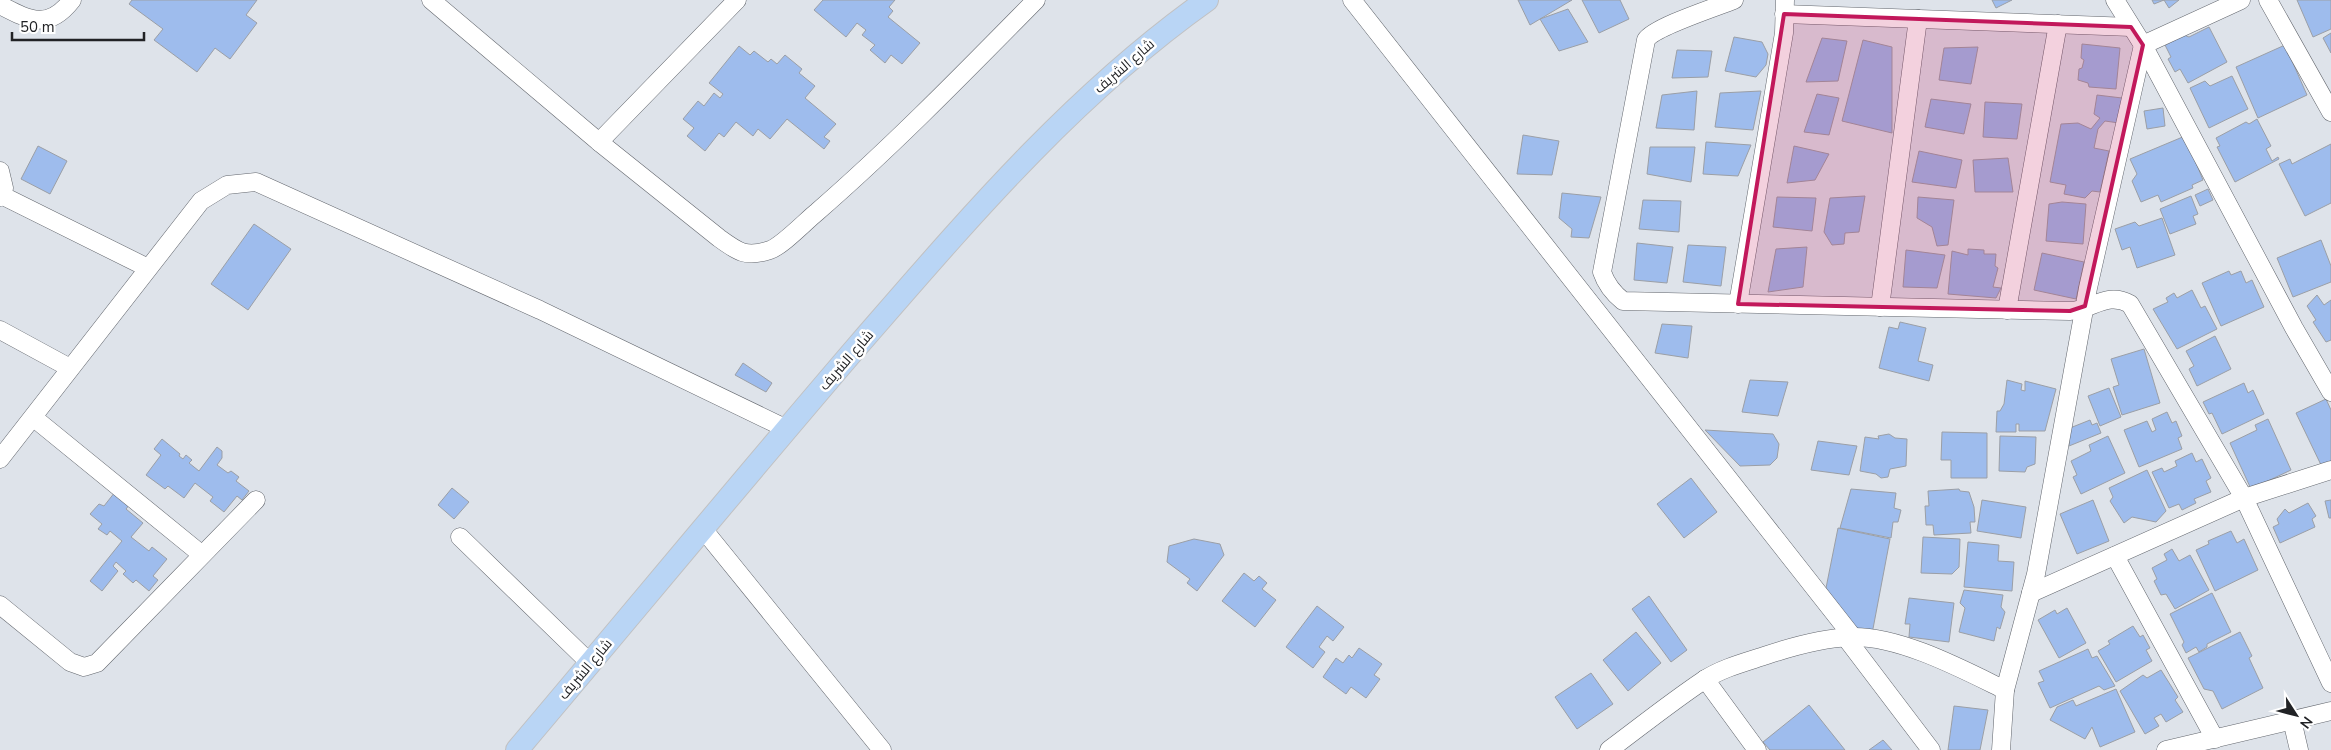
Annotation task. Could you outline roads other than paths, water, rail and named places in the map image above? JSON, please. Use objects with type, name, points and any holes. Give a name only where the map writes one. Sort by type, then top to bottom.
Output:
[{"type":"main road","name":"شارع الشريف","points":[[517,750],[787,429],[956,232],[1034,148],[1110,76],[1171,26],[1207,0]]},
{"type":"street","points":[[0,5],[28,19],[42,21],[54,17],[72,0]]},
{"type":"street","points":[[431,0],[599,142],[738,252],[754,255],[773,249],[854,180],[966,72],[1036,0]]},
{"type":"street","points":[[599,142],[737,0]]},
{"type":"street","points":[[1352,0],[1850,637],[1931,750]]},
{"type":"street","points":[[1734,0],[1664,28],[1649,35],[1646,40],[1602,272],[1609,288],[1623,301],[2070,311],[2115,298],[2130,304],[2244,498],[2331,682]]},
{"type":"street","points":[[2115,0],[2143,45],[2294,328],[2331,392]]},
{"type":"street","points":[[2143,45],[2241,0]]},
{"type":"street","points":[[2268,0],[2331,112]]},
{"type":"street","points":[[1738,304],[1784,33],[1784,7],[1918,19],[2131,28]]},
{"type":"street","points":[[1880,307],[1918,19]]},
{"type":"street","points":[[2007,310],[2058,24]]},
{"type":"street","points":[[2001,750],[2005,690],[2031,594],[2085,306],[2143,45]]},
{"type":"street","points":[[0,171],[3,180],[0,196],[148,268]]},
{"type":"street","points":[[0,459],[34,418],[70,368],[201,201],[227,185],[256,182],[540,310],[787,429]]},
{"type":"street","points":[[0,330],[70,368]]},
{"type":"street","points":[[34,418],[201,554]]},
{"type":"street","points":[[2031,594],[2244,498],[2331,470]]},
{"type":"street","points":[[0,605],[70,662],[84,667],[97,663],[201,554],[256,500]]},
{"type":"street","points":[[703,529],[882,750]]},
{"type":"street","points":[[460,537],[590,663]]},
{"type":"street","points":[[2115,556],[2215,739]]},
{"type":"street","points":[[1609,750],[1705,679],[1732,666],[1790,647],[1850,637],[1888,642],[1924,653],[1955,665],[2005,690]]},
{"type":"street","points":[[1705,679],[1757,750]]},
{"type":"street","points":[[2166,750],[2331,711]]},
{"type":"street","points":[[2292,720],[2299,750]]}]
